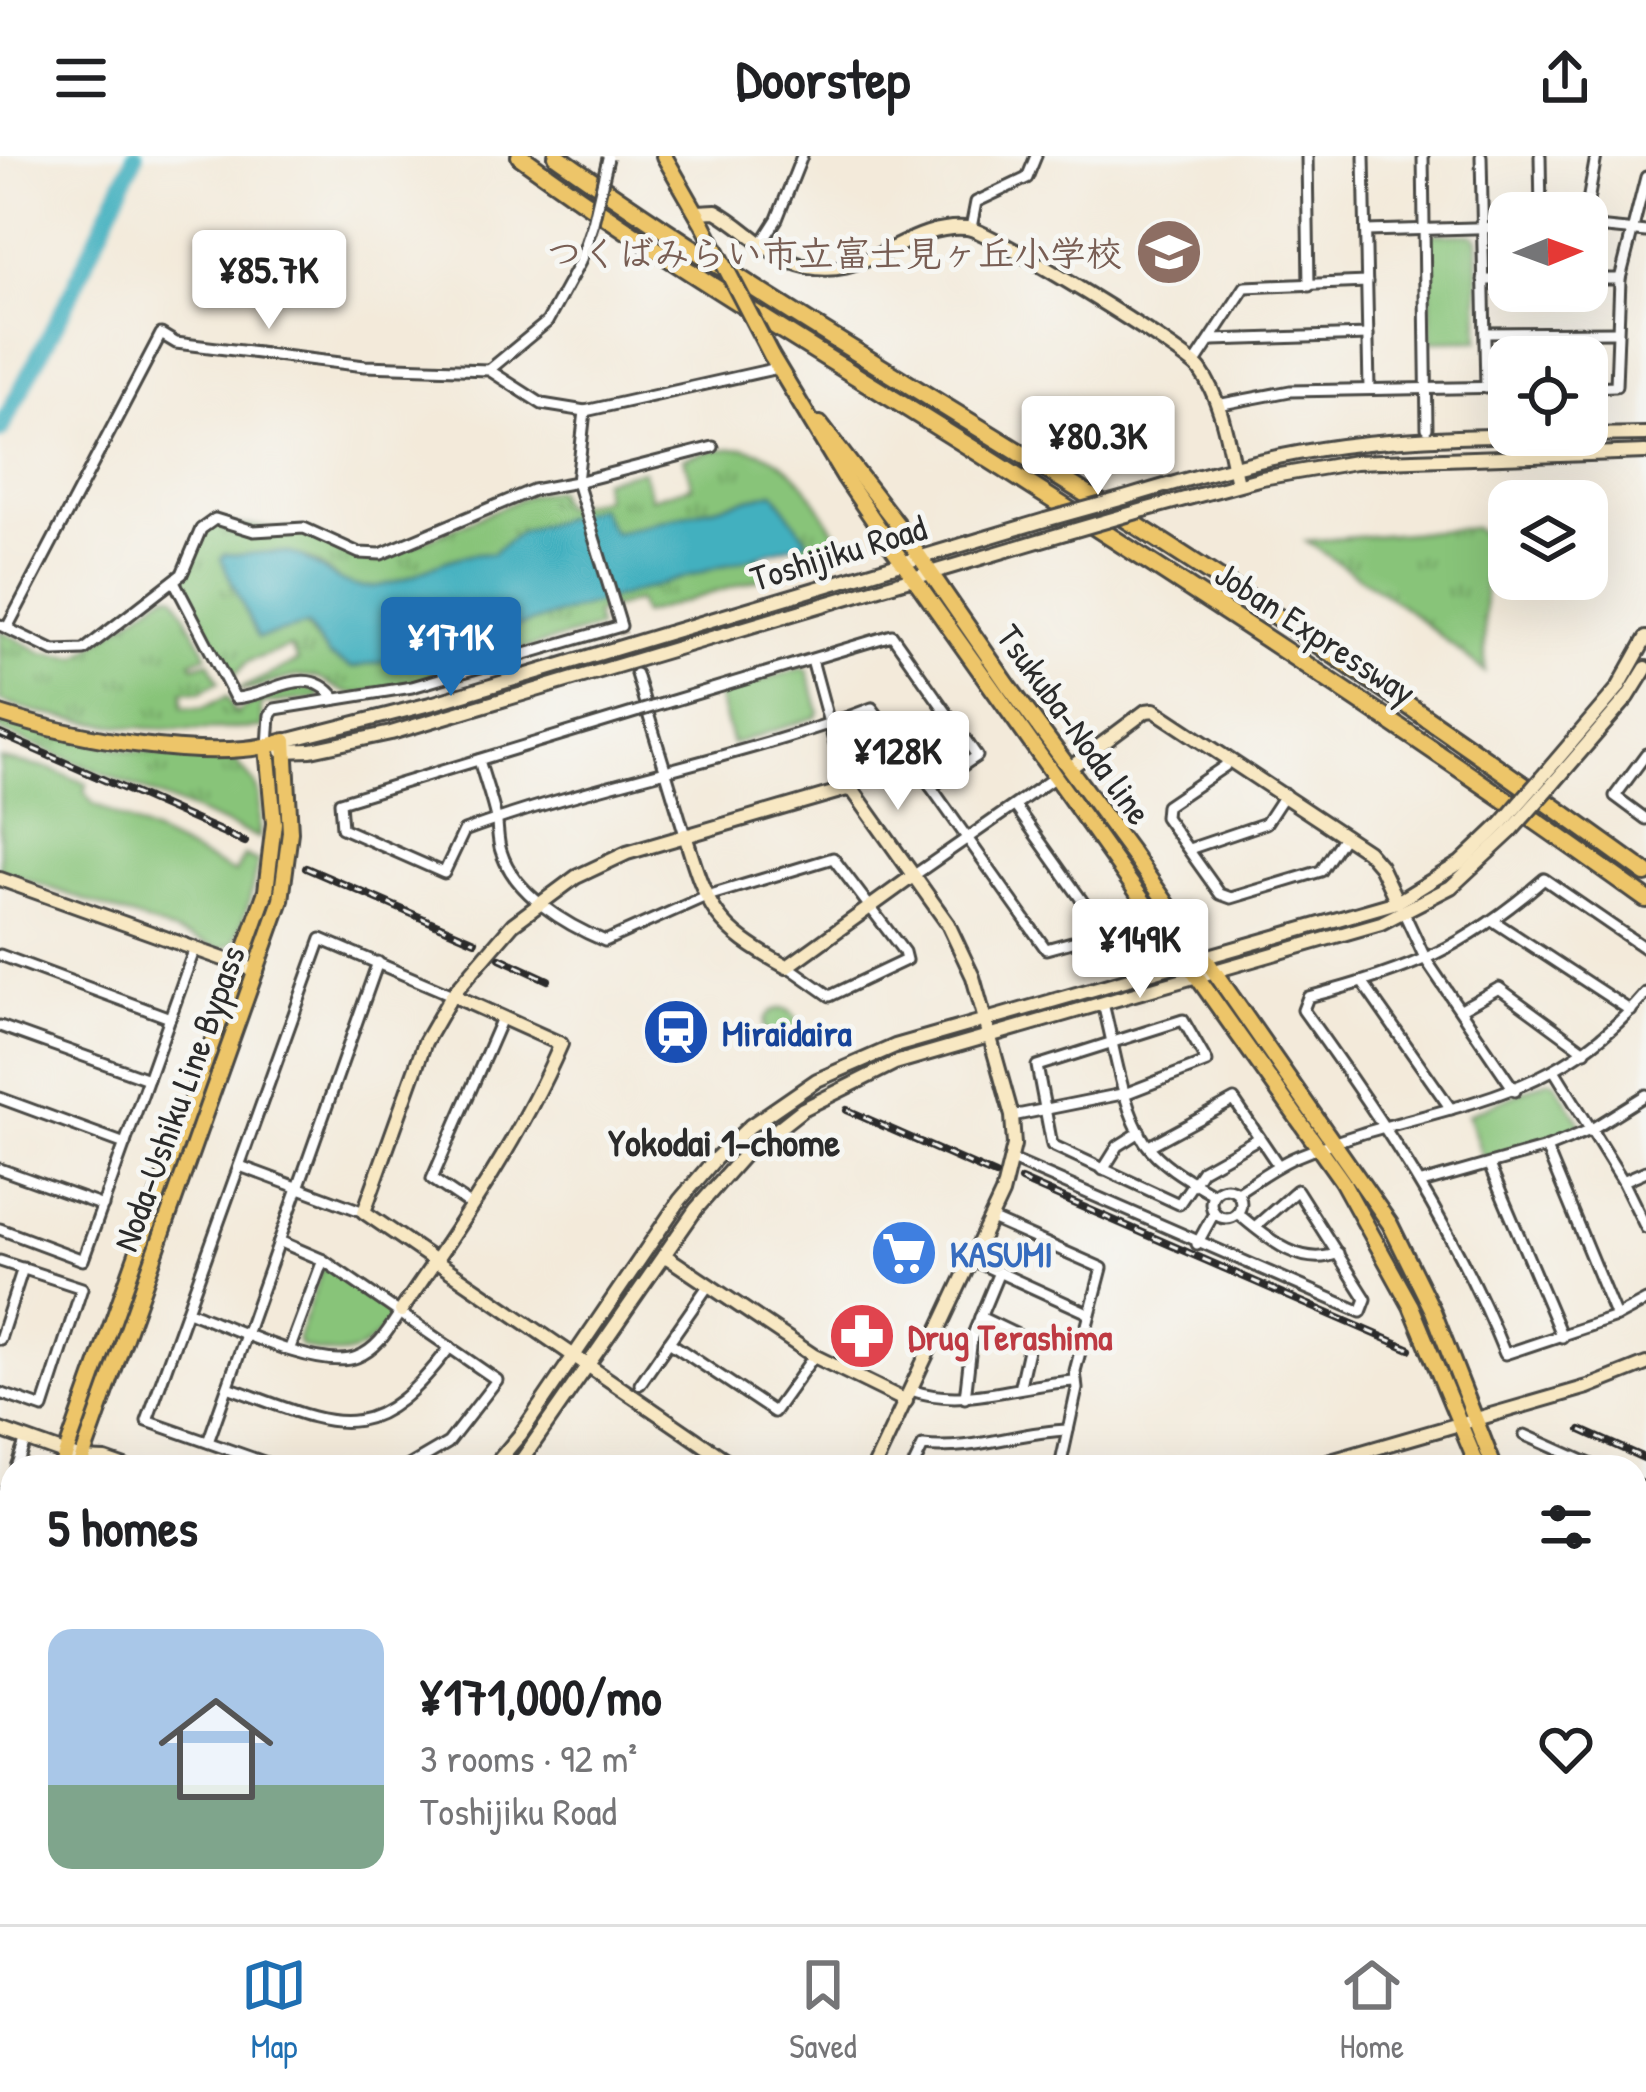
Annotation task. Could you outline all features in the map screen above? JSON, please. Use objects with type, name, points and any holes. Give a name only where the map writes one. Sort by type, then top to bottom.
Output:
[{"type":"highway","name":"Joban Expressway","points":[[520,156],[620,227],[1386,717],[1646,899]]},
{"type":"highway","name":"Joban Expressway","points":[[556,156],[795,314],[1247,597],[1646,873]]},
{"type":"main road","name":"Tsukuba-Noda line","points":[[664,156],[775,361],[845,478],[1320,1148],[1387,1257],[1487,1455]]},
{"type":"main road","name":"Tsukuba-Noda line","points":[[800,403],[836,442],[926,565],[1336,1143],[1411,1263],[1475,1455]]},
{"type":"main road","name":"Toshijiku Road","points":[[0,714],[89,736],[192,747],[285,747]]},
{"type":"main road","name":"Noda-Ushiku Line Bypass","points":[[79,1455],[266,891],[273,848],[268,747]]},
{"type":"main road","name":"Noda-Ushiku Line Bypass","points":[[79,1455],[281,900],[290,854],[285,747]]},
{"type":"street","points":[[761,244],[777,219],[802,156]]},
{"type":"street","points":[[971,228],[976,202],[1027,178],[1036,156]]},
{"type":"street","points":[[1307,156],[1309,286]]},
{"type":"street","points":[[1364,156],[1370,389]]},
{"type":"street","points":[[1424,156],[1427,428]]},
{"type":"street","points":[[1217,405],[1290,391],[1486,388],[1481,156]]},
{"type":"street","points":[[1540,156],[1541,192]]},
{"type":"street","points":[[1590,192],[1596,156]]},
{"type":"street","points":[[489,370],[548,322],[580,262],[608,157]]},
{"type":"street","points":[[1608,386],[1616,386],[1620,279],[1646,177]]},
{"type":"street","points":[[700,219],[722,214],[791,262],[835,269],[864,262],[938,229],[971,228],[1004,242],[1195,363],[1217,405],[1237,483]]},
{"type":"street","points":[[1366,231],[1488,226]]},
{"type":"street","points":[[1608,227],[1646,232]]},
{"type":"street","points":[[1608,279],[1620,279]]},
{"type":"street","points":[[1195,363],[1244,287],[1367,282]]},
{"type":"street","points":[[1484,332],[1617,332]]},
{"type":"street","points":[[713,447],[578,486],[533,490],[381,554],[359,553],[304,529],[254,530],[215,519],[201,530],[188,563],[174,581],[85,650],[54,651],[3,627],[160,334],[176,343],[365,366],[489,370],[542,404],[585,411],[775,361]]},
{"type":"street","points":[[1213,340],[1368,335]]},
{"type":"street","points":[[268,747],[274,709],[412,687],[621,626],[578,486],[585,411]]},
{"type":"street","name":"Toshijiku Road","points":[[926,565],[1045,520],[1233,467],[1306,452],[1388,441],[1646,434]]},
{"type":"street","name":"Toshijiku Road","points":[[285,747],[926,565],[1065,533],[1237,483],[1375,460],[1646,452]]},
{"type":"street","points":[[174,581],[233,694],[240,699],[279,682],[309,681],[328,688],[336,699]]},
{"type":"street","points":[[931,787],[977,757],[892,635],[340,802],[342,828],[444,873],[464,831],[832,724],[872,708],[1046,949],[1106,933],[1016,806]]},
{"type":"street","points":[[1547,781],[1618,688],[1646,638]]},
{"type":"street","points":[[812,660],[847,789]]},
{"type":"street","points":[[525,1455],[727,1173],[803,1109],[878,1070],[1342,936],[1401,908],[1506,827],[1628,697],[1646,668]]},
{"type":"street","points":[[479,760],[500,850],[511,872],[564,920],[605,940],[704,897],[833,858],[904,952],[906,960],[901,966],[830,996],[735,933],[713,912],[704,897],[636,674]]},
{"type":"street","points":[[789,967],[1154,710],[1345,835],[1381,866],[1426,960],[1515,1091]]},
{"type":"street","points":[[1646,754],[1615,796],[1646,819]]},
{"type":"street","points":[[1228,758],[1225,766],[1166,806],[1166,817],[1220,894],[1232,898],[1321,871],[1345,835]]},
{"type":"street","points":[[364,1212],[425,1042],[452,995],[501,935],[539,901],[602,863],[847,789],[854,792],[961,948],[1012,1116],[1012,1160],[991,1219],[880,1455]]},
{"type":"street","points":[[1189,849],[1266,823],[1285,794]]},
{"type":"street","points":[[0,879],[256,971]]},
{"type":"street","points":[[1646,949],[1544,880],[1495,922],[1426,960],[1308,997],[1303,1010],[1422,1183],[1479,1290],[1504,1354],[1616,1317],[1646,1300]]},
{"type":"street","points":[[502,1455],[680,1200],[750,1126],[817,1080],[856,1061],[986,1020],[1401,908]]},
{"type":"street","points":[[1495,922],[1631,1011]]},
{"type":"street","points":[[188,1311],[329,1360],[357,1358],[379,1343],[472,1206],[539,1095],[561,1044],[321,939],[147,1421],[244,1455]]},
{"type":"street","points":[[0,1229],[83,1260],[195,948]]},
{"type":"street","points":[[0,956],[170,1018]]},
{"type":"street","points":[[208,1442],[378,962]]},
{"type":"street","points":[[1362,982],[1451,1109]]},
{"type":"street","points":[[1461,1009],[1498,988],[1585,1051]]},
{"type":"street","points":[[1237,1192],[1238,1213],[1228,1218],[1214,1213],[1213,1194],[1222,1188],[1237,1192],[1278,1165],[1336,1143],[1515,1091],[1585,1051],[1646,993]]},
{"type":"street","points":[[1103,1004],[1140,1132],[1149,1146],[1213,1194]]},
{"type":"street","points":[[472,1206],[432,1179],[502,1018]]},
{"type":"street","points":[[1012,1116],[1047,1109],[1127,1093],[1207,1061],[1183,1020],[1037,1066],[1047,1109],[1052,1144],[1178,1204],[1202,1170],[1259,1138]]},
{"type":"street","points":[[0,1026],[148,1079]]},
{"type":"street","points":[[1554,1070],[1623,1181],[1646,1228]]},
{"type":"street","points":[[1422,1183],[1546,1148],[1590,1130],[1646,1095]]},
{"type":"street","points":[[0,1098],[125,1144]]},
{"type":"street","points":[[1149,1146],[1234,1100],[1278,1165]]},
{"type":"street","points":[[1103,1170],[1118,1146],[1140,1132]]},
{"type":"street","points":[[1546,1148],[1616,1317]]},
{"type":"street","points":[[1012,1160],[1360,1312],[1366,1299],[1297,1190],[1255,1228]]},
{"type":"street","points":[[1489,1165],[1562,1336]]},
{"type":"street","points":[[240,1166],[364,1212],[718,1455]]},
{"type":"street","points":[[0,1169],[103,1206]]},
{"type":"street","points":[[1623,1181],[1646,1171]]},
{"type":"street","points":[[1197,1244],[1214,1213]]},
{"type":"street","points":[[1238,1213],[1282,1248],[1311,1258],[1338,1253]]},
{"type":"street","points":[[991,1219],[1102,1268],[1088,1313],[1063,1455]]},
{"type":"street","points":[[279,1241],[323,1260],[496,1380],[448,1443],[428,1455]]},
{"type":"street","points":[[664,1255],[814,1356],[908,1395],[965,1398],[1020,1385],[1076,1381]]},
{"type":"street","points":[[290,1348],[323,1260]]},
{"type":"street","points":[[972,1260],[1088,1313]]},
{"type":"street","points":[[0,1261],[82,1288],[43,1408],[0,1393]]},
{"type":"street","points":[[0,1339],[23,1268]]},
{"type":"street","points":[[965,1398],[967,1364],[999,1272]]},
{"type":"street","points":[[640,1384],[708,1286]]},
{"type":"street","points":[[980,1317],[1030,1340],[1020,1385]]},
{"type":"street","points":[[669,1342],[774,1412],[814,1356]]},
{"type":"street","points":[[227,1387],[320,1420],[359,1421],[400,1405],[450,1347]]},
{"type":"street","points":[[1352,1455],[1588,1387],[1646,1364]]},
{"type":"street","points":[[0,1430],[59,1455]]},
{"type":"street","points":[[919,1455],[923,1446],[954,1448],[1013,1434],[1068,1430]]},
{"type":"street","points":[[1525,1435],[1563,1455]]},
{"type":"street","points":[[20,1455],[26,1439]]},
{"type":"green space","points":[[1433,234],[1478,238],[1479,340],[1431,341],[1429,239]]},
{"type":"green space","points":[[744,448],[776,460],[810,492],[837,535],[826,556],[803,566],[795,544],[806,541],[774,492],[613,533],[599,507],[519,532],[493,554],[457,558],[398,581],[366,587],[339,580],[300,557],[251,557],[329,656],[352,668],[427,652],[433,676],[391,688],[348,693],[302,676],[238,690],[298,661],[290,647],[249,661],[232,678],[183,579],[203,529],[213,523],[303,533],[375,562],[530,495],[556,490],[562,507],[604,498],[602,480],[643,470],[651,498],[692,486],[684,458]]},
{"type":"green space","points":[[1474,528],[1484,535],[1485,672],[1408,610],[1306,541]]},
{"type":"green space","points":[[758,555],[766,577],[642,614],[637,601],[595,613],[598,628],[471,664],[467,641]]},
{"type":"green space","points":[[166,593],[175,595],[207,655],[191,662],[194,666],[209,661],[219,682],[200,692],[183,691],[183,707],[202,708],[227,697],[235,713],[296,689],[319,691],[319,698],[260,704],[263,728],[196,730],[98,723],[0,701],[0,630],[43,653],[78,657]]},
{"type":"green space","points":[[802,668],[808,671],[819,712],[816,717],[732,744],[718,694]]},
{"type":"green space","points":[[0,720],[127,750],[236,762],[255,784],[259,797],[259,838],[0,731]]},
{"type":"green space","points":[[0,759],[50,769],[87,784],[84,791],[93,804],[235,873],[244,856],[258,862],[234,943],[221,949],[0,870]]},
{"type":"green space","points":[[781,1009],[793,1014],[798,1026],[793,1038],[781,1043],[769,1038],[764,1026],[769,1014]]},
{"type":"green space","points":[[1549,1080],[1581,1123],[1578,1130],[1483,1159],[1468,1114]]},
{"type":"green space","points":[[330,1267],[391,1310],[392,1318],[372,1341],[342,1354],[316,1351],[300,1346],[297,1340],[322,1269]]},
{"type":"water","points":[[774,492],[808,541],[437,650],[352,668],[329,656],[307,625],[258,638],[221,559],[225,554],[294,554],[344,582],[367,587],[399,581],[457,558],[492,554],[519,532],[598,507],[614,533]]},
{"type":"waterway","points":[[0,430],[135,156]]},
{"type":"tunnel","points":[[621,626],[636,674]]},
{"type":"railway","points":[[0,734],[245,842]]},
{"type":"railway","points":[[306,868],[475,941]]},
{"type":"railway","points":[[500,958],[548,980]]},
{"type":"railway","points":[[847,1110],[995,1175]]},
{"type":"railway","points":[[1021,1180],[1410,1349]]},
{"type":"railway","points":[[1581,1430],[1637,1455]]},
{"type":"place","name":"つくばみらい市立富士見ヶ丘小学校","points":[[1169,252]]},
{"type":"place","name":"Miraidaira","points":[[676,1032]]},
{"type":"place","name":"KASUMI","points":[[904,1253]]},
{"type":"place","name":"Drug Terashima","points":[[862,1336]]},
{"type":"district","name":"Yokodai 1-chome","points":[[724,1141]]}]
